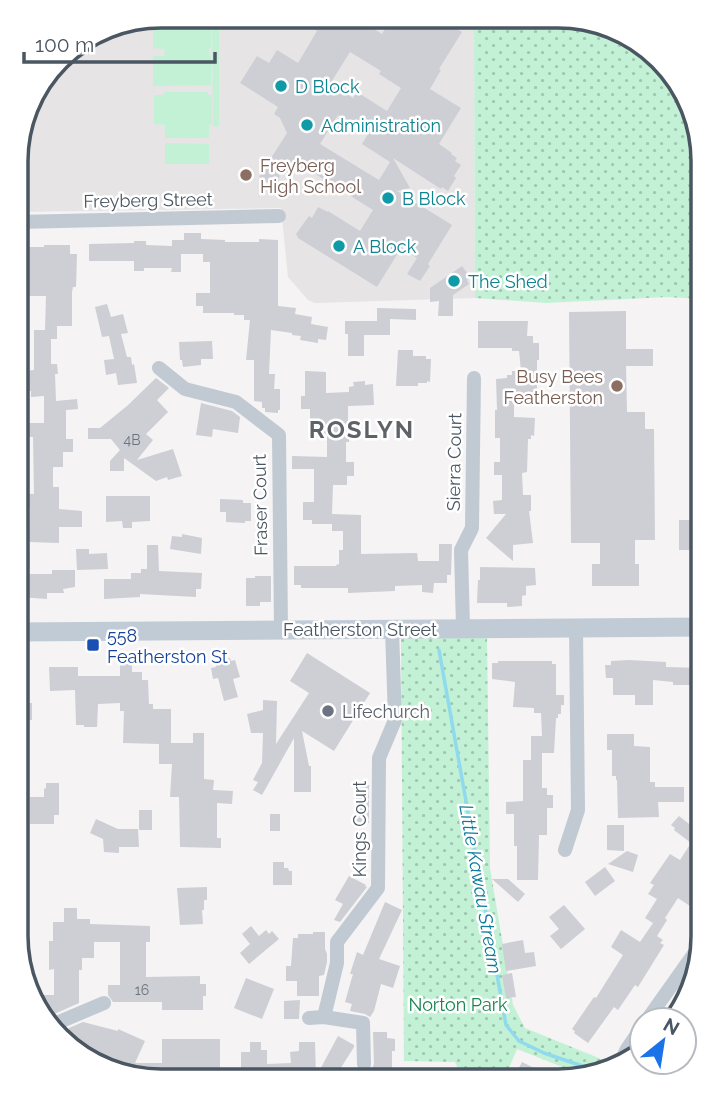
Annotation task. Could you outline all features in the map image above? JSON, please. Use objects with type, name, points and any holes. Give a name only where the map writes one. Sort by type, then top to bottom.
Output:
[{"type":"main road","name":"Featherston Street","points":[[28,632],[691,627]]},
{"type":"street","name":"Freyberg Street","points":[[28,222],[279,216]]},
{"type":"street","name":"Fraser Court","points":[[159,368],[185,389],[236,402],[279,435],[281,630]]},
{"type":"street","name":"Sierra Court","points":[[463,628],[461,550],[472,528],[474,378]]},
{"type":"street","points":[[565,850],[578,810],[576,628]]},
{"type":"street","name":"Kings Court","points":[[364,1064],[363,1023],[316,1018],[337,963],[337,942],[378,888],[379,758],[395,720],[393,629]]},
{"type":"street","points":[[659,1006],[685,976]]},
{"type":"street","points":[[59,1022],[104,1003]]},
{"type":"shaded area","name":"Freyberg High School","points":[[474,28],[475,298],[315,303],[308,300],[288,277],[281,208],[28,212],[29,143],[38,110],[61,73],[87,50],[118,35],[143,29]]},
{"type":"green space","points":[[153,28],[211,28],[211,85],[153,86],[153,56],[164,56],[165,49],[153,48]]},
{"type":"green space","points":[[212,28],[219,28],[219,126],[213,127]]},
{"type":"green space","points":[[474,28],[576,29],[609,38],[625,46],[639,55],[664,80],[684,118],[691,161],[691,298],[666,297],[546,303],[475,298]]},
{"type":"green space","points":[[164,92],[208,92],[208,95],[212,95],[209,138],[165,138],[165,125],[154,124],[154,95],[163,95]]},
{"type":"green space","points":[[165,143],[209,144],[209,164],[165,164]]},
{"type":"green space","name":"Norton Park","points":[[401,637],[487,637],[490,868],[513,1005],[525,1028],[605,1061],[567,1069],[517,1049],[509,1069],[458,1069],[455,1062],[404,1061]]},
{"type":"building","points":[[312,28],[372,28],[382,34],[386,28],[456,28],[462,32],[430,89],[461,108],[439,144],[452,153],[457,158],[455,161],[461,165],[448,191],[393,158],[410,188],[397,191],[452,225],[420,281],[407,274],[417,258],[401,248],[377,287],[298,238],[296,234],[309,216],[312,218],[318,207],[360,231],[373,210],[301,165],[299,168],[296,166],[290,176],[280,172],[275,187],[259,177],[287,133],[280,118],[274,114],[278,107],[240,83],[257,56],[269,63],[277,50],[298,63],[317,31]],"holes":[[[350,52],[381,71],[379,74],[401,88],[387,111],[357,92],[353,98],[330,84]],[[338,115],[368,134],[362,144],[390,162],[379,180],[320,144]]]},
{"type":"building","points":[[184,233],[201,233],[201,239],[225,242],[278,240],[278,306],[296,308],[295,314],[312,317],[311,324],[328,327],[326,340],[318,339],[318,343],[300,340],[301,336],[292,333],[271,330],[269,374],[275,374],[274,389],[280,389],[278,413],[265,412],[262,402],[254,401],[254,360],[246,360],[250,320],[244,320],[244,315],[234,313],[203,313],[203,306],[196,306],[196,293],[210,293],[210,262],[203,262],[203,254],[181,254],[181,272],[171,272],[172,268],[144,268],[144,271],[134,271],[134,261],[89,261],[89,244],[146,241],[146,245],[172,246],[172,240],[184,240]]},
{"type":"building","points":[[70,245],[70,254],[77,254],[76,287],[73,287],[72,292],[72,326],[57,326],[57,339],[51,339],[51,364],[57,364],[58,374],[55,374],[56,401],[77,399],[78,409],[66,410],[66,439],[73,439],[73,452],[63,452],[63,467],[53,467],[53,487],[59,487],[59,509],[82,511],[82,527],[59,527],[59,543],[29,542],[28,494],[34,494],[33,437],[28,437],[28,423],[44,423],[44,396],[31,397],[31,391],[28,391],[28,371],[34,370],[34,330],[45,330],[46,296],[28,296],[28,247]]},
{"type":"building","points":[[462,266],[470,277],[467,280],[469,284],[453,295],[453,316],[438,316],[439,301],[430,302],[430,288]]},
{"type":"building","points":[[107,304],[111,317],[123,314],[128,333],[121,334],[127,357],[131,357],[132,365],[134,364],[137,383],[118,385],[116,373],[106,375],[104,360],[114,359],[109,336],[102,337],[95,307]]},
{"type":"building","points":[[377,308],[416,309],[416,320],[390,319],[390,335],[364,335],[364,356],[348,356],[345,321],[377,321]]},
{"type":"building","points":[[626,311],[626,349],[653,349],[653,366],[626,366],[627,412],[645,412],[645,429],[654,429],[655,540],[635,540],[639,586],[592,586],[592,564],[600,564],[600,543],[571,543],[569,312]]},
{"type":"building","points":[[478,321],[528,321],[527,336],[533,336],[533,343],[539,343],[537,394],[514,394],[514,417],[535,418],[534,436],[531,435],[531,439],[528,439],[527,472],[522,473],[523,495],[531,495],[529,511],[533,543],[513,545],[513,561],[486,538],[506,514],[494,514],[493,501],[502,500],[502,475],[494,475],[494,462],[500,462],[500,438],[495,438],[496,379],[507,378],[507,375],[512,375],[512,371],[521,371],[519,351],[512,351],[512,348],[478,348]]},
{"type":"building","points":[[212,341],[213,359],[201,359],[201,365],[183,367],[179,342]]},
{"type":"building","points":[[398,350],[413,350],[413,356],[426,356],[426,359],[431,359],[430,382],[418,383],[418,386],[396,386]]},
{"type":"building","points":[[305,371],[326,372],[326,393],[349,392],[349,387],[354,386],[353,382],[365,381],[365,385],[373,384],[374,405],[348,406],[350,430],[349,442],[346,442],[346,462],[354,462],[354,476],[347,476],[347,485],[333,485],[332,514],[361,515],[361,554],[417,553],[418,561],[439,561],[439,544],[452,544],[451,575],[447,575],[447,583],[434,583],[433,593],[422,592],[422,585],[395,586],[395,591],[348,593],[348,588],[301,588],[301,585],[294,585],[294,566],[336,566],[339,564],[339,550],[343,550],[343,531],[332,531],[332,524],[312,524],[312,520],[303,520],[303,502],[314,502],[314,469],[292,469],[292,456],[327,457],[327,434],[310,434],[310,409],[301,409],[301,396],[305,396]]},
{"type":"building","points":[[156,378],[169,388],[157,400],[168,412],[146,434],[153,440],[137,460],[173,449],[182,476],[156,481],[124,458],[124,471],[110,471],[110,461],[120,450],[111,439],[88,439],[88,428],[100,428]]},
{"type":"building","points":[[201,403],[232,411],[240,417],[238,433],[213,429],[212,437],[196,435]]},
{"type":"building","points":[[106,496],[150,496],[150,521],[132,522],[132,528],[123,528],[122,521],[106,522]]},
{"type":"building","points":[[220,499],[251,503],[251,521],[226,522],[226,512],[220,512]]},
{"type":"building","points":[[679,520],[690,520],[690,550],[679,550]]},
{"type":"building","points":[[182,534],[202,538],[201,554],[170,549],[172,536],[182,537]]},
{"type":"building","points":[[147,545],[158,545],[159,571],[202,573],[201,589],[196,589],[196,597],[140,594],[140,597],[104,599],[104,579],[131,579],[131,573],[141,573],[141,569],[147,569]]},
{"type":"building","points":[[76,549],[89,549],[89,554],[107,553],[108,569],[77,570]]},
{"type":"building","points":[[28,553],[29,574],[75,570],[75,587],[63,589],[64,593],[47,593],[47,599],[28,598]]},
{"type":"building","points":[[480,567],[535,568],[536,585],[526,586],[522,606],[477,603]]},
{"type":"building","points":[[271,576],[271,602],[260,602],[260,606],[246,606],[246,578]]},
{"type":"building","name":"Lifechurch","points":[[307,653],[370,693],[334,751],[302,731],[311,766],[311,792],[294,792],[294,738],[262,795],[253,790],[258,782],[253,780],[262,763],[263,733],[251,733],[247,714],[263,710],[263,700],[277,701],[276,744],[309,693],[290,681]]},
{"type":"building","points":[[230,658],[231,661],[235,660],[240,677],[233,679],[238,697],[224,701],[218,678],[213,679],[211,668],[216,667],[215,662]]},
{"type":"building","points":[[552,661],[552,664],[556,664],[556,695],[564,695],[561,714],[556,718],[554,753],[542,753],[542,788],[547,788],[547,795],[553,795],[553,808],[547,808],[547,835],[539,835],[538,880],[517,880],[514,814],[506,814],[506,802],[523,801],[523,760],[531,760],[531,736],[542,736],[541,713],[534,713],[534,708],[513,707],[515,682],[492,679],[492,663]]},
{"type":"building","points":[[611,661],[666,662],[666,667],[691,668],[691,685],[673,685],[673,682],[653,680],[653,705],[635,705],[635,695],[613,695],[613,678],[606,678],[605,665],[611,665]]},
{"type":"building","points":[[120,664],[132,664],[132,672],[142,672],[142,680],[148,680],[149,704],[153,704],[153,709],[171,709],[171,743],[193,743],[193,733],[204,733],[204,779],[214,780],[213,790],[233,791],[232,804],[217,803],[217,838],[221,838],[221,848],[180,847],[179,797],[170,797],[172,764],[159,764],[159,744],[123,743],[124,711],[120,711],[120,703],[98,704],[97,727],[84,727],[76,725],[75,690],[50,691],[49,667],[78,667],[78,676],[120,676]]},
{"type":"building","points":[[28,703],[32,703],[32,720],[28,720]]},
{"type":"building","points":[[607,734],[634,734],[634,746],[650,747],[650,782],[655,782],[655,787],[684,787],[684,802],[658,802],[659,817],[618,818],[617,780],[616,776],[612,776],[612,750],[607,750]]},
{"type":"building","points":[[46,783],[59,783],[59,815],[54,815],[54,824],[30,824],[30,797],[44,797]]},
{"type":"building","points":[[356,785],[369,785],[369,823],[356,823]]},
{"type":"building","points":[[139,810],[152,810],[152,830],[139,830]]},
{"type":"building","points":[[270,814],[280,814],[280,831],[270,831]]},
{"type":"building","points":[[679,816],[691,826],[691,843],[674,830],[671,825]]},
{"type":"building","points":[[96,819],[118,829],[138,829],[139,847],[119,847],[119,853],[104,852],[103,839],[90,833]]},
{"type":"building","points":[[607,825],[624,825],[624,851],[607,850]]},
{"type":"building","points":[[691,843],[691,905],[678,898],[657,936],[663,940],[660,943],[664,945],[638,987],[635,985],[618,1010],[614,1007],[588,1043],[572,1029],[594,997],[596,998],[623,955],[611,947],[621,930],[640,942],[653,923],[645,918],[657,899],[648,894],[654,885],[650,883],[670,854],[680,860]]},
{"type":"building","points":[[627,851],[638,855],[633,872],[608,864]]},
{"type":"building","points":[[273,862],[284,862],[284,868],[292,871],[292,885],[273,885]]},
{"type":"building","points":[[605,867],[615,881],[595,896],[585,882]]},
{"type":"building","points":[[349,876],[367,887],[340,922],[334,920],[343,904],[335,900]]},
{"type":"building","points":[[492,879],[508,879],[525,894],[518,902]]},
{"type":"building","points":[[207,887],[207,900],[204,900],[202,910],[203,924],[180,925],[177,888]]},
{"type":"building","points":[[385,902],[402,910],[379,959],[400,966],[393,988],[381,984],[370,1017],[350,1011],[352,1004],[345,1002],[357,952],[363,955]]},
{"type":"building","points":[[564,905],[585,929],[561,949],[550,936],[559,929],[549,917]]},
{"type":"building","points":[[64,908],[77,908],[77,919],[90,919],[90,924],[150,926],[150,942],[146,942],[146,977],[200,976],[200,984],[206,984],[203,1010],[162,1010],[162,1002],[113,1002],[108,995],[108,985],[120,985],[120,942],[94,942],[94,958],[82,958],[82,970],[79,970],[79,1003],[53,1014],[44,999],[44,995],[54,995],[54,969],[49,970],[49,941],[53,941],[53,922],[64,922]]},
{"type":"building","points":[[251,926],[259,936],[266,930],[269,934],[272,931],[279,939],[249,964],[240,953],[250,944],[242,934]]},
{"type":"building","points":[[325,932],[327,962],[324,975],[319,976],[319,996],[297,996],[297,981],[286,981],[286,966],[291,966],[293,938],[298,938],[298,934]]},
{"type":"building","points":[[523,940],[525,953],[534,952],[536,966],[506,971],[502,944]]},
{"type":"building","points":[[512,973],[516,997],[506,998],[502,975]]},
{"type":"building","points":[[246,978],[274,989],[262,1019],[234,1008]]},
{"type":"building","points":[[300,1000],[299,1019],[284,1019],[284,1001]]},
{"type":"building","points":[[83,1022],[118,1029],[145,1041],[135,1063],[162,1063],[162,1039],[220,1039],[220,1069],[161,1069],[126,1064],[94,1051],[79,1041],[68,1031],[69,1028]]},
{"type":"building","points":[[373,1032],[387,1032],[387,1038],[395,1039],[392,1069],[372,1069]]},
{"type":"building","points":[[338,1036],[354,1045],[340,1069],[320,1069]]},
{"type":"building","points":[[250,1042],[261,1042],[261,1050],[267,1050],[267,1064],[291,1063],[290,1052],[299,1051],[299,1042],[315,1042],[316,1069],[241,1069],[241,1052],[250,1052]]},
{"type":"building","points":[[522,1062],[536,1069],[518,1069]]},
{"type":"waterway","name":"Little Kawau Stream","points":[[439,650],[506,1025],[519,1041],[583,1066]]},
{"type":"place","name":"D Block","points":[[281,86]]},
{"type":"place","name":"Administration","points":[[307,125]]},
{"type":"place","name":"Freyberg High School","points":[[246,175]]},
{"type":"place","name":"B Block","points":[[388,198]]},
{"type":"place","name":"A Block","points":[[339,246]]},
{"type":"place","name":"The Shed","points":[[454,281]]},
{"type":"place","name":"Busy Bees Featherston","points":[[617,386]]},
{"type":"place","name":"558 Featherston St","points":[[93,645]]},
{"type":"place","name":"Lifechurch","points":[[328,711]]},
{"type":"district","name":"ROSLYN","points":[[362,429]]}]
